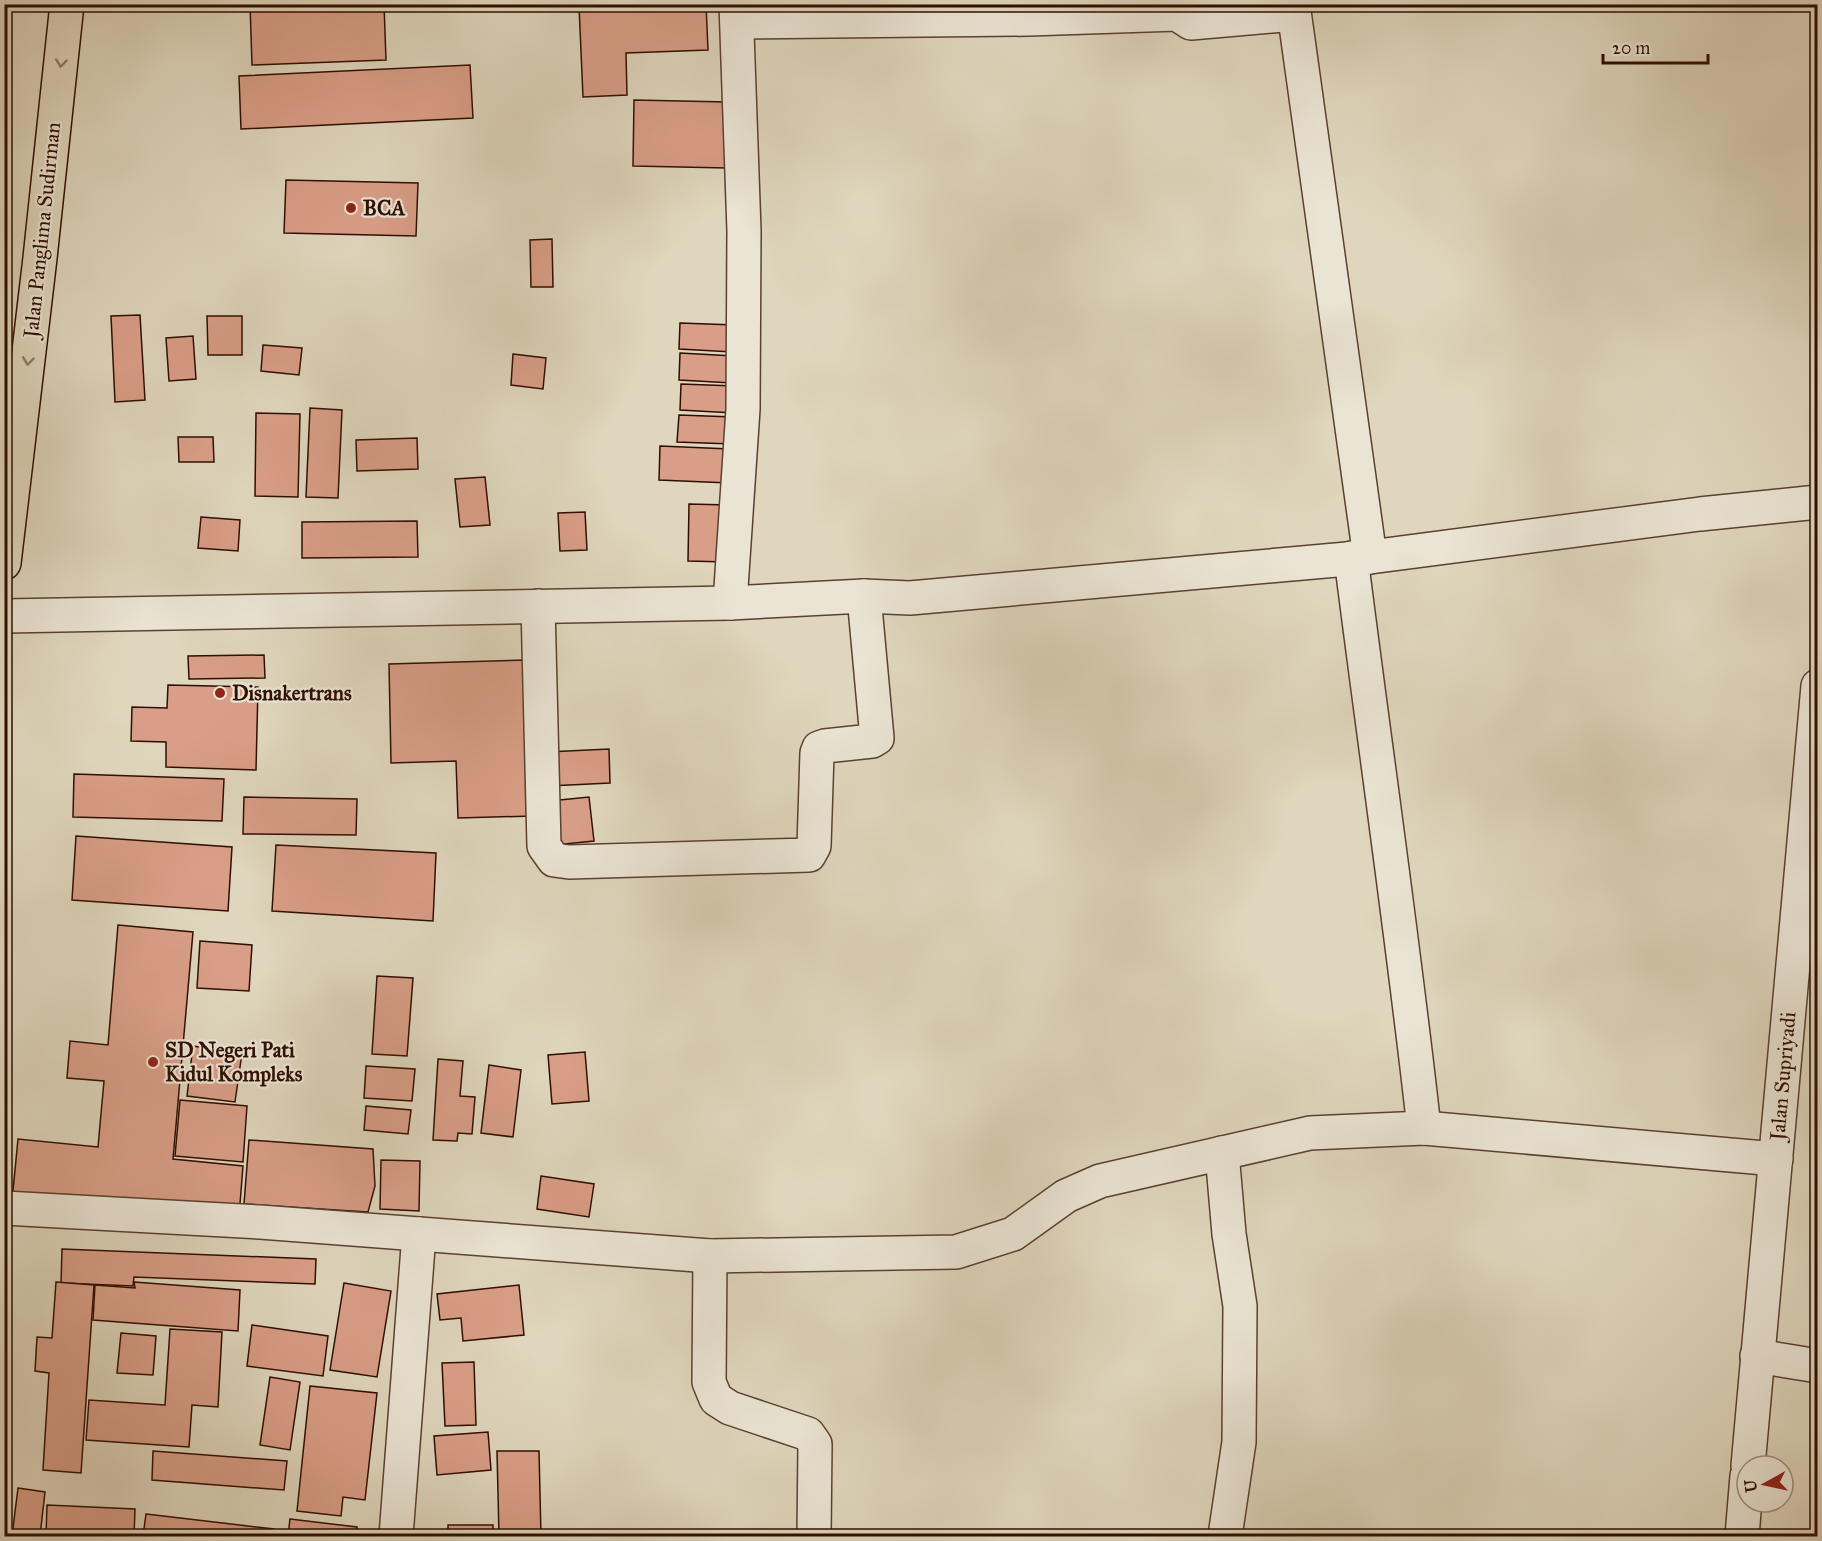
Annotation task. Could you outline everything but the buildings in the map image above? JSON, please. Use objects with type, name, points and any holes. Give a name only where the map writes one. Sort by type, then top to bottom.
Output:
[{"type":"main road","name":"Jalan Panglima Sudirman","points":[[4,562],[67,4]]},
{"type":"street","points":[[730,603],[743,397],[744,231],[737,13],[1029,19],[1177,14],[1191,22],[1293,9],[1360,558],[1384,818],[1408,984],[1424,1128]]},
{"type":"street","points":[[4,616],[730,603],[864,596],[910,598],[1360,558],[1700,514],[1818,502]]},
{"type":"street","points":[[538,606],[544,846],[554,860],[569,862],[808,855],[814,846],[816,753],[819,748],[872,741],[877,738],[864,596]]},
{"type":"street","name":"Jalan Supriyadi","points":[[1749,1454],[1818,686]]},
{"type":"street","points":[[4,1208],[249,1221],[710,1256],[956,1252],[1012,1234],[1066,1196],[1100,1180],[1310,1133],[1424,1128],[1776,1159]]},
{"type":"street","points":[[1222,1154],[1229,1234],[1240,1306],[1239,1442],[1225,1536]]},
{"type":"street","points":[[396,1536],[419,1234]]},
{"type":"street","points":[[710,1256],[709,1382],[716,1399],[730,1408],[808,1434],[815,1444],[814,1536]]},
{"type":"street","points":[[1757,1356],[1818,1366]]},
{"type":"street","points":[[1742,1536],[1744,1514]]},
{"type":"place","name":"BCA","points":[[351,208]]},
{"type":"place","name":"Disnakertrans","points":[[220,693]]},
{"type":"place","name":"SD Negeri Pati Kidul Kompleks","points":[[153,1062]]}]
